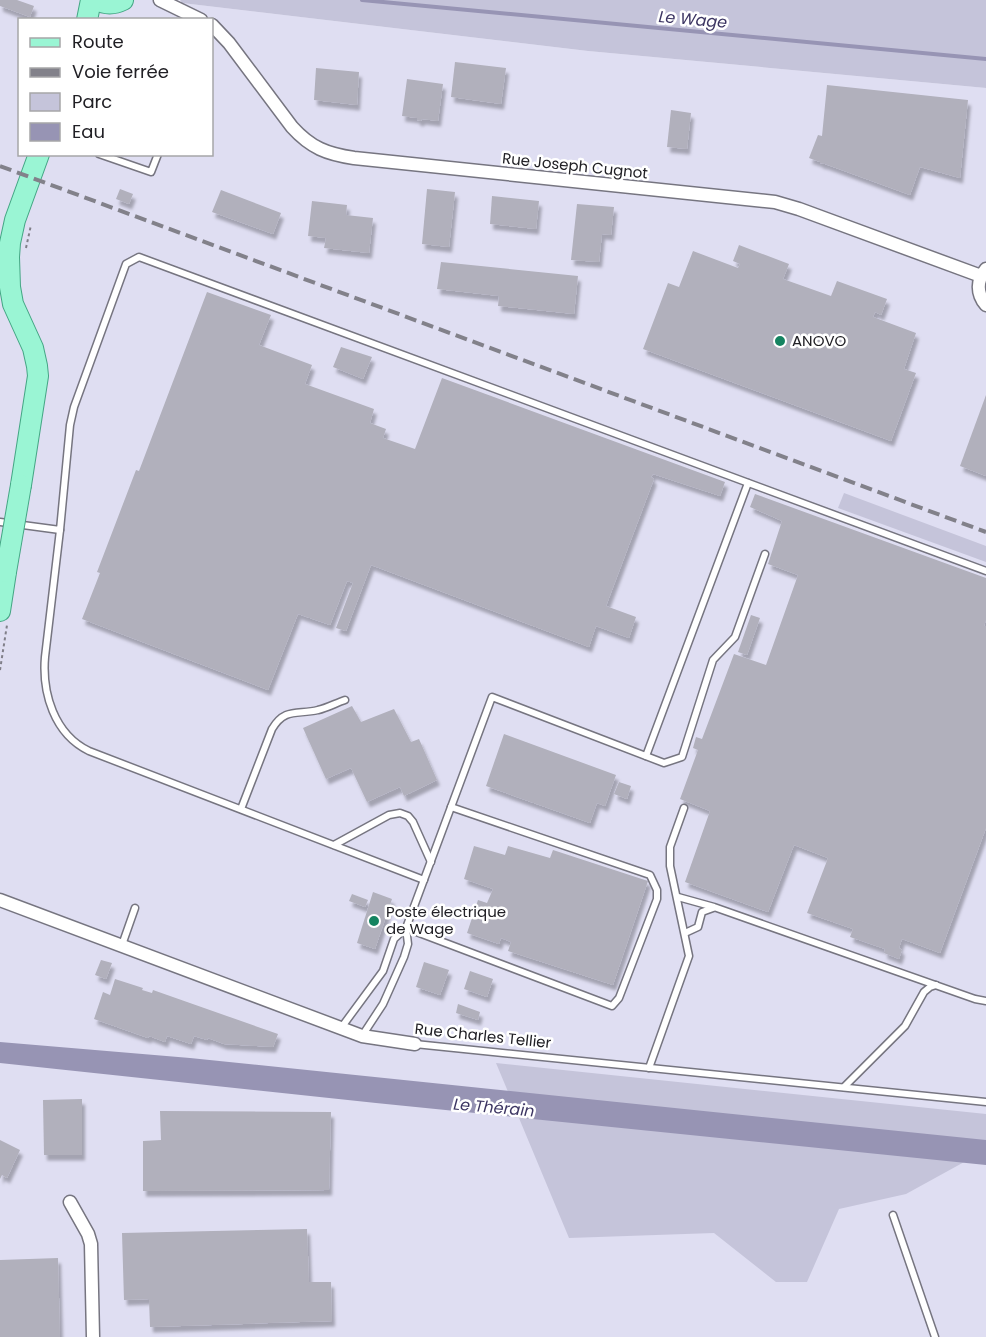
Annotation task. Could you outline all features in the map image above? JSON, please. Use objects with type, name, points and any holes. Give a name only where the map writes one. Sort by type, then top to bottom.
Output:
[{"type":"main road","points":[[87,18],[91,0]]},
{"type":"main road","points":[[101,18],[112,1]]},
{"type":"main road","points":[[0,611],[38,376],[33,348],[13,304],[9,256],[13,229],[38,156]]},
{"type":"main road","points":[[10,280],[50,156]]},
{"type":"street","points":[[160,0],[189,13]]},
{"type":"street","points":[[169,0],[198,18]]},
{"type":"street","name":"Rue Joseph Cugnot","points":[[213,27],[229,43],[301,137],[309,144],[331,153],[354,158],[775,202],[983,272],[978,284],[982,300],[986,305]]},
{"type":"street","name":"Rue Charles Tellier","points":[[0,900],[362,1036],[415,1044]]},
{"type":"street","points":[[70,1202],[92,1244],[93,1337]]},
{"type":"lane","points":[[105,156],[151,172],[157,156]]},
{"type":"lane","points":[[424,880],[82,748],[58,722],[50,707],[45,688],[44,668],[70,425],[74,407],[126,264],[139,256],[986,571]]},
{"type":"lane","points":[[646,756],[748,483]]},
{"type":"lane","points":[[0,522],[60,530]]},
{"type":"lane","points":[[341,1028],[383,971],[394,939],[406,928],[492,697],[664,763],[682,757],[713,660],[735,638],[765,554]]},
{"type":"lane","points":[[241,809],[272,729],[279,720],[288,714],[316,711],[345,700]]},
{"type":"lane","points":[[406,928],[612,1006],[619,998],[657,899],[657,890],[650,875],[451,807]]},
{"type":"lane","points":[[649,1068],[689,956],[670,866],[670,847],[684,808]]},
{"type":"lane","points":[[334,845],[389,815],[400,813],[408,816],[413,822],[431,862]]},
{"type":"lane","points":[[678,897],[714,907],[975,999],[986,1000]]},
{"type":"lane","points":[[685,933],[698,927],[702,912],[714,907]]},
{"type":"lane","points":[[122,945],[135,908]]},
{"type":"lane","points":[[362,1036],[383,1004],[404,957],[408,944],[406,928]]},
{"type":"lane","points":[[844,1087],[905,1026],[924,992],[937,985]]},
{"type":"lane","name":"Rue Charles Tellier","points":[[415,1044],[986,1102]]},
{"type":"lane","points":[[893,1215],[935,1337]]},
{"type":"shaded area","points":[[0,0],[174,0],[182,3],[588,51],[986,88],[986,1337],[0,1337]]},
{"type":"green space","points":[[180,0],[986,0],[986,88],[588,51],[182,3]]},
{"type":"green space","points":[[844,493],[986,546],[986,562],[838,508]]},
{"type":"green space","points":[[496,1063],[986,1114],[986,1150],[906,1194],[839,1209],[807,1282],[776,1282],[714,1233],[569,1238]]},
{"type":"water","name":"Le Thérain","points":[[0,1042],[190,1058],[986,1140],[986,1165],[0,1063]]},
{"type":"building","points":[[0,0],[17,0],[34,6],[30,17],[0,6]]},
{"type":"building","points":[[455,62],[506,68],[501,104],[451,97]]},
{"type":"building","points":[[316,68],[359,72],[357,105],[314,100]]},
{"type":"building","points":[[407,79],[443,84],[438,121],[422,119],[421,121],[417,118],[402,116]]},
{"type":"building","points":[[827,85],[968,100],[960,178],[920,167],[910,195],[809,158],[818,135],[822,136]]},
{"type":"building","points":[[671,110],[691,113],[687,149],[667,147]]},
{"type":"building","points":[[120,189],[133,194],[129,204],[116,199]]},
{"type":"building","points":[[427,189],[455,192],[449,247],[422,244]]},
{"type":"building","points":[[221,190],[281,213],[273,234],[212,212]]},
{"type":"building","points":[[492,196],[539,201],[536,229],[490,224]]},
{"type":"building","points":[[312,201],[347,205],[346,215],[373,218],[369,253],[324,248],[326,238],[308,236]]},
{"type":"building","points":[[577,204],[614,207],[611,235],[602,234],[599,262],[571,260]]},
{"type":"building","name":"ANOVO","points":[[739,245],[789,264],[783,279],[831,296],[837,281],[887,299],[881,315],[875,312],[873,317],[916,333],[904,369],[916,373],[891,441],[643,349],[668,283],[679,287],[693,251],[738,268],[740,264],[733,261]]},
{"type":"building","points":[[441,262],[578,276],[574,314],[498,306],[499,296],[437,289]]},
{"type":"building","points":[[207,292],[271,315],[259,345],[312,365],[305,384],[374,409],[370,423],[386,429],[383,438],[415,449],[442,378],[725,482],[720,496],[653,474],[651,477],[654,479],[606,606],[636,617],[629,638],[596,626],[589,647],[371,565],[346,631],[336,628],[353,583],[347,581],[330,625],[298,614],[268,690],[82,619],[100,573],[97,572],[136,470],[139,471]]},
{"type":"building","points":[[341,347],[372,357],[363,379],[333,367]]},
{"type":"building","points":[[986,395],[986,476],[960,466]]},
{"type":"building","points":[[755,494],[986,578],[984,626],[986,626],[986,828],[940,953],[902,939],[899,959],[884,953],[885,949],[850,937],[853,929],[807,913],[828,858],[794,845],[768,912],[685,882],[710,811],[680,799],[698,750],[693,748],[696,737],[702,739],[734,654],[766,665],[798,575],[768,564],[782,521],[750,507]]},
{"type":"building","points":[[751,615],[760,618],[747,655],[738,652]]},
{"type":"building","points":[[352,706],[361,722],[394,709],[411,742],[419,739],[437,780],[404,796],[400,787],[367,802],[351,768],[326,779],[303,728]]},
{"type":"building","points":[[504,734],[616,775],[605,806],[597,803],[590,823],[486,786]]},
{"type":"building","points":[[619,782],[631,786],[627,799],[614,794]]},
{"type":"building","points":[[474,846],[505,855],[508,846],[550,858],[553,850],[648,881],[613,985],[508,951],[511,942],[501,938],[499,944],[467,933],[478,900],[487,903],[493,889],[464,879]]},
{"type":"building","name":"Poste électrique de Wage","points":[[373,892],[392,899],[375,949],[357,943]]},
{"type":"building","points":[[352,894],[368,900],[365,907],[349,901]]},
{"type":"building","points":[[101,960],[112,963],[106,979],[95,975]]},
{"type":"building","points":[[424,962],[449,970],[440,995],[416,987]]},
{"type":"building","points":[[470,971],[493,979],[487,997],[464,989]]},
{"type":"building","points":[[115,979],[278,1034],[273,1047],[224,1044],[194,1036],[191,1044],[167,1036],[165,1042],[149,1036],[148,1038],[94,1019],[103,992],[110,995]]},
{"type":"building","points":[[458,1004],[480,1012],[478,1020],[456,1013]]},
{"type":"building","points":[[82,1099],[82,1155],[44,1155],[43,1100]]},
{"type":"building","points":[[160,1111],[331,1112],[329,1190],[143,1191],[143,1141],[161,1140]]},
{"type":"building","points":[[0,1140],[20,1150],[7,1178],[2,1175],[0,1179]]},
{"type":"building","points":[[307,1229],[309,1282],[331,1282],[332,1321],[150,1327],[149,1299],[124,1300],[122,1233]]},
{"type":"building","points":[[58,1258],[60,1337],[0,1337],[0,1260]]},
{"type":"waterway","name":"Le Wage","points":[[362,0],[986,59]]},
{"type":"railway","points":[[0,166],[986,532]]},
{"type":"place","name":"ANOVO","points":[[780,341]]},
{"type":"place","name":"Poste électrique de Wage","points":[[374,921]]}]
